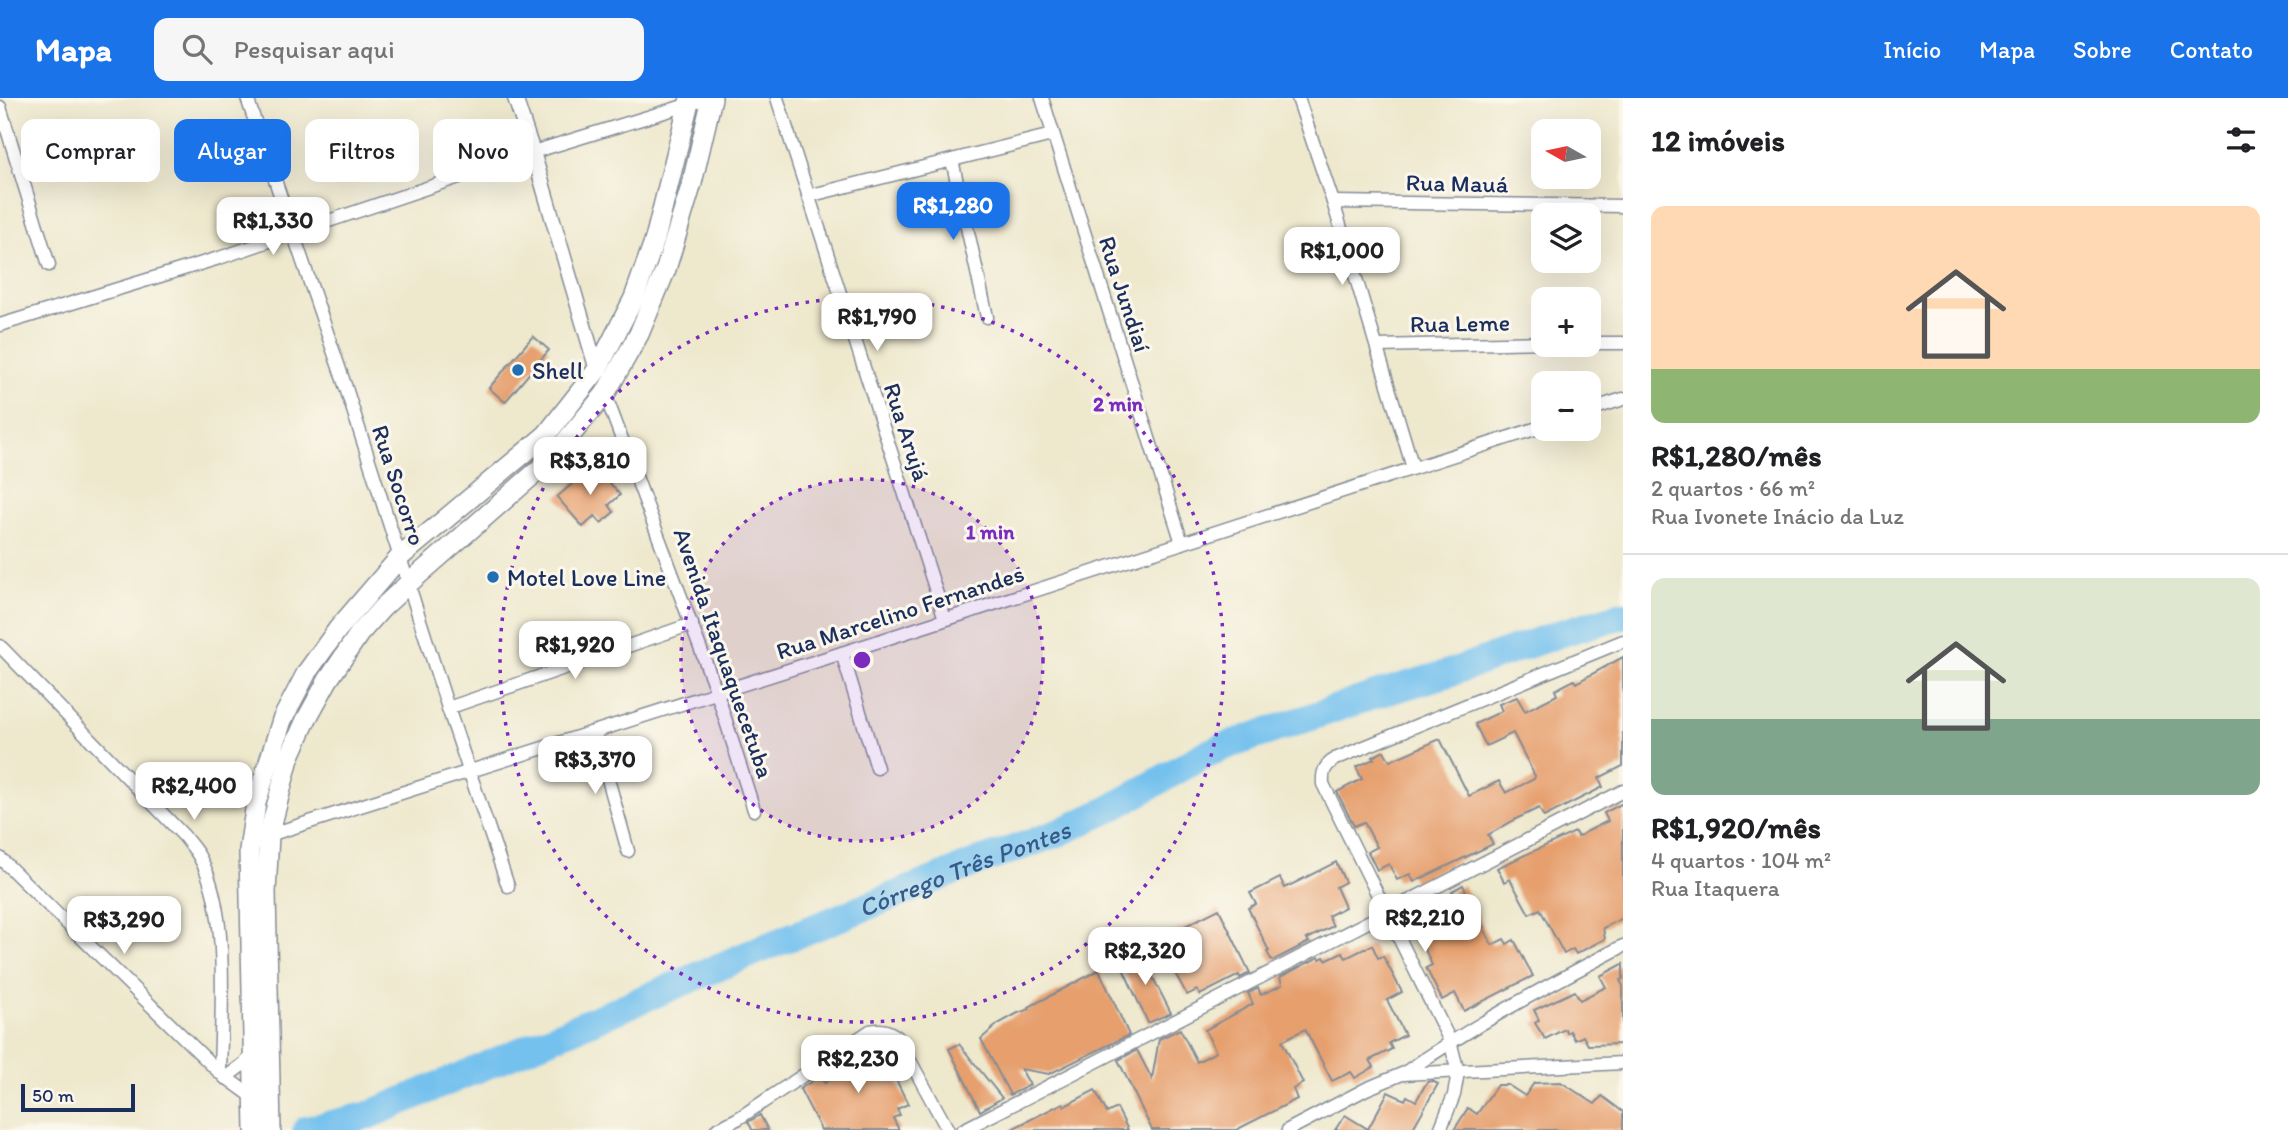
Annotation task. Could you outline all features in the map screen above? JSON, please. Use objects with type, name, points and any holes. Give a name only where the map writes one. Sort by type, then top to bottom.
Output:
[{"type":"main road","points":[[261,1117],[269,835],[289,758],[322,690],[359,634],[408,584],[550,460],[605,394],[639,334],[666,270],[692,183],[711,98]]},
{"type":"main road","points":[[261,1117],[253,1052],[249,850],[256,803],[282,720],[307,673],[338,629],[400,557],[546,435],[597,370],[634,298],[655,239],[689,101]]},
{"type":"street","name":"Rua Socorro","points":[[247,98],[346,388],[508,886]]},
{"type":"street","points":[[515,98],[522,119]]},
{"type":"street","points":[[597,370],[533,152],[689,101],[711,98]]},
{"type":"street","name":"Rua Arujá","points":[[777,98],[945,619]]},
{"type":"street","name":"Rua Jundiaí","points":[[1042,98],[1182,543]]},
{"type":"street","points":[[1298,98],[1378,346],[1413,468]]},
{"type":"street","points":[[0,107],[49,265]]},
{"type":"street","points":[[808,195],[1052,135]]},
{"type":"street","points":[[952,160],[987,317]]},
{"type":"street","points":[[0,325],[292,234],[445,182]]},
{"type":"street","name":"Rua Mauá","points":[[1333,202],[1623,206]]},
{"type":"street","name":"Rua Leme","points":[[1378,346],[1531,342]]},
{"type":"street","points":[[1601,343],[1623,343]]},
{"type":"street","name":"Avenida Itaquaquecetuba","points":[[605,394],[717,693],[754,810]]},
{"type":"street","points":[[1601,406],[1623,398]]},
{"type":"street","name":"Rua Marcelino Fernandes","points":[[269,835],[1531,430]]},
{"type":"street","points":[[448,708],[692,624]]},
{"type":"street","points":[[1440,1130],[1454,1095],[1458,1072],[1450,1041],[1323,784],[1322,773],[1335,758],[1623,641]]},
{"type":"street","points":[[0,646],[175,826],[200,858],[209,880],[222,952],[222,1076]]},
{"type":"street","points":[[842,653],[877,768]]},
{"type":"street","points":[[595,732],[628,851]]},
{"type":"street","points":[[963,1130],[1387,914],[1623,790]]},
{"type":"street","points":[[2,862],[261,1117]]},
{"type":"street","points":[[1288,1130],[1366,1089],[1402,1074],[1450,1041],[1517,1002],[1623,946]]},
{"type":"street","points":[[716,1130],[739,1118],[870,1031],[881,1030],[890,1031],[897,1037],[948,1130]]},
{"type":"street","points":[[222,1076],[245,1063],[253,1052]]},
{"type":"street","points":[[1402,1074],[1623,1063]]},
{"type":"building","name":"Shell","points":[[533,336],[549,350],[505,402],[489,388]]},
{"type":"building","points":[[594,465],[620,495],[609,505],[614,512],[601,523],[595,516],[583,527],[557,497]]},
{"type":"building","points":[[1623,657],[1623,766],[1599,778],[1603,787],[1544,817],[1539,808],[1518,818],[1488,835],[1493,844],[1414,882],[1410,874],[1397,880],[1389,864],[1377,870],[1368,852],[1377,847],[1364,822],[1354,826],[1337,792],[1362,779],[1356,767],[1384,751],[1390,761],[1440,739],[1469,796],[1499,781],[1506,793],[1535,776],[1513,733],[1486,746],[1475,724],[1502,711],[1499,704],[1517,697],[1525,711],[1557,695],[1555,690],[1574,680],[1576,683]]},
{"type":"building","points":[[1623,803],[1623,918],[1603,928],[1605,939],[1576,954],[1573,949],[1564,954],[1540,909],[1529,914],[1510,879],[1504,882],[1497,868],[1575,832],[1578,837],[1608,821],[1604,813]]},
{"type":"building","points":[[1336,862],[1345,882],[1336,887],[1345,907],[1328,916],[1333,926],[1272,961],[1248,908],[1256,904],[1250,893],[1280,878],[1285,888]]},
{"type":"building","points":[[1463,885],[1492,945],[1504,939],[1507,944],[1514,940],[1533,976],[1464,1011],[1455,993],[1442,1000],[1426,968],[1432,965],[1420,939],[1428,935],[1420,919],[1450,904],[1447,898],[1454,894],[1452,891]]},
{"type":"building","points":[[1219,909],[1250,973],[1240,978],[1239,975],[1200,995],[1197,990],[1187,995],[1157,940]]},
{"type":"building","points":[[1372,945],[1378,958],[1383,956],[1402,992],[1387,1000],[1405,1035],[1389,1043],[1392,1049],[1370,1060],[1374,1067],[1355,1078],[1351,1072],[1332,1081],[1305,1029],[1282,1041],[1303,1083],[1293,1089],[1297,1099],[1236,1130],[1152,1130],[1118,1060],[1137,1050],[1152,1079],[1159,1039],[1180,1029],[1197,1062],[1216,1052],[1205,1030],[1253,1004],[1248,993],[1258,988],[1261,995],[1282,985],[1280,977],[1319,957],[1326,960],[1342,952],[1346,958]]},
{"type":"building","points":[[1139,950],[1171,1013],[1148,1023],[1119,960]]},
{"type":"building","points":[[1623,964],[1623,979],[1620,980],[1623,986],[1623,1044],[1588,1045],[1583,1036],[1575,1040],[1570,1031],[1567,1033],[1565,1029],[1545,1039],[1535,1023],[1539,1020],[1534,1010],[1575,991],[1580,1000],[1606,987],[1600,976]]},
{"type":"building","points":[[1099,970],[1129,1035],[1049,1074],[1021,1069],[1030,1085],[1010,1095],[981,1039],[998,1024]]},
{"type":"building","points":[[870,1041],[879,1045],[908,1104],[897,1109],[900,1115],[893,1118],[899,1130],[821,1130],[800,1089],[821,1075],[825,1083],[849,1071],[851,1066],[846,1057]]},
{"type":"building","points":[[959,1044],[1002,1098],[980,1111],[949,1049]]},
{"type":"building","points":[[1427,1082],[1438,1084],[1412,1130],[1335,1130],[1345,1115],[1368,1129],[1388,1092],[1405,1100],[1407,1096],[1416,1101]]},
{"type":"building","points":[[1561,1082],[1595,1104],[1602,1096],[1623,1112],[1623,1130],[1454,1130],[1468,1108],[1477,1114],[1497,1085],[1508,1085],[1525,1096],[1534,1083]]},
{"type":"building","points":[[1095,1090],[1107,1113],[1117,1108],[1128,1130],[1010,1130],[1063,1103],[1065,1106]]},
{"type":"building","points":[[760,1115],[768,1130],[752,1130],[748,1122]]},
{"type":"waterway","name":"Córrego Três Pontes","points":[[306,1130],[369,1115],[766,947],[1058,833],[1110,809],[1204,755],[1223,747],[1378,694],[1449,673],[1561,633],[1623,615]]},
{"type":"place","name":"Shell","points":[[518,370]]},
{"type":"place","name":"Motel Love Line","points":[[493,577]]}]
